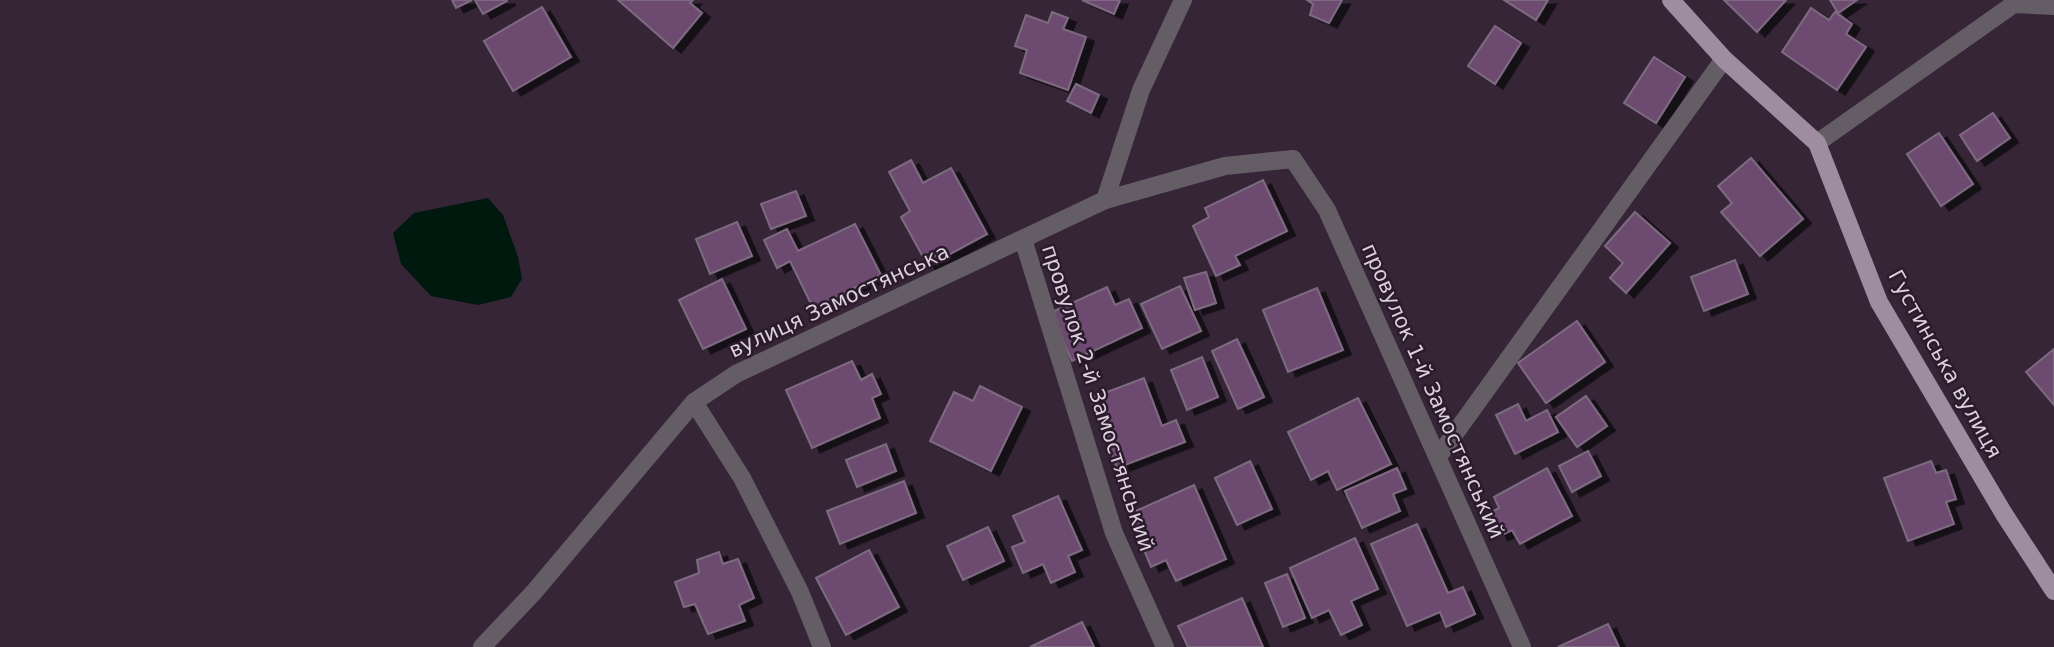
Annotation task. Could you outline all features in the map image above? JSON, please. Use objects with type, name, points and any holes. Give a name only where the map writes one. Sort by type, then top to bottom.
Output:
[{"type":"main road","name":"Густинська вулиця","points":[[1671,0],[1724,60],[1817,143],[1879,302],[2004,514],[2054,592]]},
{"type":"street","points":[[1105,200],[1141,90],[1183,0]]},
{"type":"street","points":[[1817,143],[2014,4],[2054,6]]},
{"type":"street","points":[[1438,457],[1724,60]]},
{"type":"street","name":"вулиця Замостянська","points":[[482,647],[534,592],[694,402],[736,374],[1105,200],[1225,166],[1293,159]]},
{"type":"street","name":"провулок 1-й Замостянський","points":[[1293,159],[1327,210],[1522,647]]},
{"type":"street","name":"провулок 2-й Замостянський","points":[[1023,239],[1114,533],[1165,647]]},
{"type":"street","points":[[694,402],[742,478],[800,592],[822,647]]},
{"type":"shaded area","points":[[488,198],[503,215],[518,257],[522,279],[511,297],[478,305],[431,296],[401,264],[393,233],[414,213]]},
{"type":"building","points":[[452,0],[472,0],[456,8]]},
{"type":"building","points":[[475,0],[507,0],[507,1],[483,14]]},
{"type":"building","points":[[618,0],[693,0],[690,3],[702,13],[673,48]]},
{"type":"building","points":[[1082,0],[1120,0],[1114,14]]},
{"type":"building","points":[[1307,0],[1342,0],[1329,23],[1310,15],[1313,4]]},
{"type":"building","points":[[1504,0],[1548,0],[1536,20]]},
{"type":"building","points":[[1724,0],[1786,0],[1757,32]]},
{"type":"building","points":[[1830,0],[1857,0],[1838,13]]},
{"type":"building","points":[[542,7],[571,57],[513,91],[484,41]]},
{"type":"building","points":[[1811,8],[1829,20],[1835,12],[1852,24],[1846,34],[1866,47],[1837,90],[1782,52]]},
{"type":"building","points":[[1052,12],[1068,18],[1063,29],[1086,37],[1068,90],[1020,73],[1027,50],[1015,46],[1026,15],[1048,23]]},
{"type":"building","points":[[1495,26],[1521,43],[1495,84],[1468,66]]},
{"type":"building","points":[[1654,57],[1685,77],[1656,123],[1624,103]]},
{"type":"building","points":[[1076,84],[1099,95],[1091,113],[1067,101]]},
{"type":"building","points":[[1993,113],[2010,138],[1977,161],[1960,135]]},
{"type":"building","points":[[1939,133],[1973,184],[1941,206],[1907,154]]},
{"type":"building","points":[[1751,158],[1803,219],[1760,256],[1721,212],[1732,203],[1718,186]]},
{"type":"building","points":[[911,160],[923,183],[951,168],[987,234],[928,266],[901,217],[910,211],[889,172]]},
{"type":"building","points":[[1263,180],[1287,231],[1235,256],[1240,265],[1216,276],[1193,226],[1209,217],[1205,208]]},
{"type":"building","points":[[796,191],[806,216],[771,229],[761,204]]},
{"type":"building","points":[[1635,212],[1670,243],[1626,293],[1610,278],[1623,263],[1605,246]]},
{"type":"building","points":[[737,222],[752,256],[710,274],[696,239]]},
{"type":"building","points":[[855,224],[881,275],[813,308],[790,261],[777,268],[764,240],[787,229],[798,251]]},
{"type":"building","points":[[1735,260],[1748,294],[1704,311],[1691,277]]},
{"type":"building","points":[[1206,272],[1216,303],[1195,310],[1184,278]]},
{"type":"building","points":[[722,279],[746,329],[703,349],[679,300]]},
{"type":"building","points":[[1180,286],[1201,331],[1162,349],[1141,304]]},
{"type":"building","points":[[1107,287],[1115,305],[1129,299],[1142,328],[1072,361],[1050,313]]},
{"type":"building","points":[[1317,288],[1343,350],[1288,372],[1263,310]]},
{"type":"building","points":[[1577,321],[1605,362],[1546,403],[1518,363]]},
{"type":"building","points":[[1237,339],[1264,397],[1238,409],[1212,351]]},
{"type":"building","points":[[2054,349],[2054,405],[2026,372]]},
{"type":"building","points":[[1202,357],[1218,397],[1187,410],[1171,370]]},
{"type":"building","points":[[852,361],[861,380],[872,374],[881,394],[872,398],[880,418],[812,448],[786,390]]},
{"type":"building","points":[[1144,378],[1162,426],[1176,420],[1185,442],[1117,468],[1091,398]]},
{"type":"building","points":[[980,386],[1022,407],[991,471],[930,441],[954,392],[973,401]]},
{"type":"building","points":[[1586,396],[1607,426],[1577,447],[1556,417]]},
{"type":"building","points":[[1358,398],[1391,464],[1337,490],[1328,471],[1311,480],[1288,432]]},
{"type":"building","points":[[1518,404],[1526,421],[1547,410],[1558,432],[1515,454],[1496,415]]},
{"type":"building","points":[[886,444],[896,471],[857,487],[846,460]]},
{"type":"building","points":[[1588,451],[1601,476],[1572,492],[1559,466]]},
{"type":"building","points":[[1250,461],[1272,509],[1237,525],[1215,478]]},
{"type":"building","points":[[1931,461],[1936,473],[1946,470],[1956,499],[1946,502],[1954,524],[1908,541],[1884,478]]},
{"type":"building","points":[[1397,468],[1406,489],[1393,494],[1400,511],[1362,528],[1345,491]]},
{"type":"building","points":[[1547,468],[1572,516],[1520,544],[1512,530],[1500,536],[1488,514],[1499,508],[1494,497]]},
{"type":"building","points":[[904,481],[916,513],[840,544],[827,511]]},
{"type":"building","points":[[1194,485],[1226,559],[1176,581],[1166,560],[1151,567],[1129,514]]},
{"type":"building","points":[[1058,496],[1082,550],[1068,556],[1075,572],[1051,583],[1043,564],[1023,573],[1012,547],[1025,542],[1013,516]]},
{"type":"building","points":[[1417,524],[1448,593],[1463,587],[1475,614],[1446,627],[1440,612],[1407,626],[1371,544]]},
{"type":"building","points":[[988,527],[1004,561],[963,580],[947,546]]},
{"type":"building","points":[[1355,538],[1378,589],[1351,601],[1362,625],[1341,635],[1329,610],[1312,618],[1290,568]]},
{"type":"building","points":[[869,550],[899,607],[846,635],[816,578]]},
{"type":"building","points":[[719,552],[723,564],[738,559],[754,598],[739,605],[745,621],[708,634],[695,604],[684,607],[675,582],[699,573],[697,560]]},
{"type":"building","points":[[1287,574],[1305,618],[1283,627],[1265,583]]},
{"type":"building","points":[[1242,598],[1263,647],[1188,647],[1178,626]]},
{"type":"building","points":[[1082,622],[1094,647],[1030,647]]},
{"type":"building","points":[[1608,624],[1619,647],[1558,647]]}]
